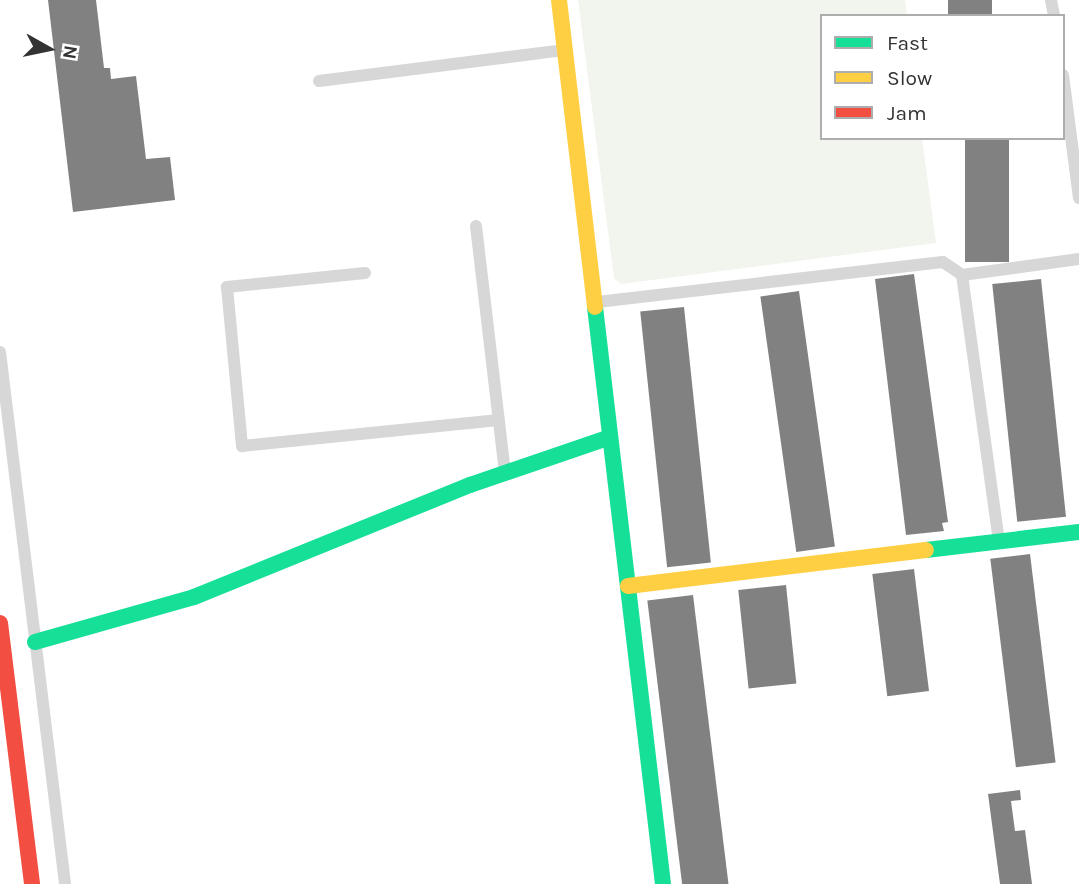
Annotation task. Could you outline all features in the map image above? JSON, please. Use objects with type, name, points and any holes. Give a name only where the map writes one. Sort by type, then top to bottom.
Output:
[{"type":"main road","points":[[559,0],[663,884]]},
{"type":"main road","points":[[35,642],[194,597],[505,473],[610,437]]},
{"type":"main road","points":[[628,586],[1079,532]]},
{"type":"main road","points":[[0,623],[32,884]]},
{"type":"lane","points":[[319,81],[565,50]]},
{"type":"lane","points":[[1065,90],[1079,198]]},
{"type":"lane","points":[[477,226],[505,473]]},
{"type":"lane","points":[[594,303],[943,261],[962,275],[1079,259]]},
{"type":"lane","points":[[365,273],[227,287],[242,446],[499,420]]},
{"type":"lane","points":[[962,275],[999,542]]},
{"type":"lane","points":[[0,352],[65,884]]},
{"type":"shaded area","points":[[578,0],[905,0],[907,14],[820,14],[820,140],[922,140],[936,243],[621,284],[614,278]]},
{"type":"building","points":[[48,0],[96,0],[104,68],[110,68],[111,79],[136,76],[146,159],[170,157],[175,200],[73,212]]},
{"type":"building","points":[[948,0],[992,0],[992,14],[948,14]]},
{"type":"building","points":[[965,140],[1009,140],[1009,262],[965,262]]},
{"type":"building","points":[[914,274],[948,522],[942,523],[944,531],[906,535],[875,279]]},
{"type":"building","points":[[1041,279],[1066,517],[1017,522],[992,284]]},
{"type":"building","points":[[799,291],[835,546],[796,552],[760,296]]},
{"type":"building","points":[[684,307],[711,563],[667,567],[640,312]]},
{"type":"building","points":[[1030,554],[1056,762],[1016,767],[990,559]]},
{"type":"building","points":[[914,569],[929,691],[887,696],[872,574]]},
{"type":"building","points":[[786,585],[796,683],[749,688],[738,590]]},
{"type":"building","points":[[693,595],[728,884],[682,884],[647,601]]},
{"type":"building","points":[[1020,790],[1021,800],[1011,801],[1015,831],[1025,830],[1032,884],[1000,884],[988,794]]},
{"type":"traffic: fast","points":[[595,307],[663,884]]},
{"type":"traffic: fast","points":[[35,642],[194,597],[470,485],[610,437]]},
{"type":"traffic: fast","points":[[926,550],[1079,532]]},
{"type":"traffic: slow","points":[[559,0],[595,307]]},
{"type":"traffic: slow","points":[[628,586],[926,550]]},
{"type":"traffic: jam","points":[[0,623],[32,884]]}]
